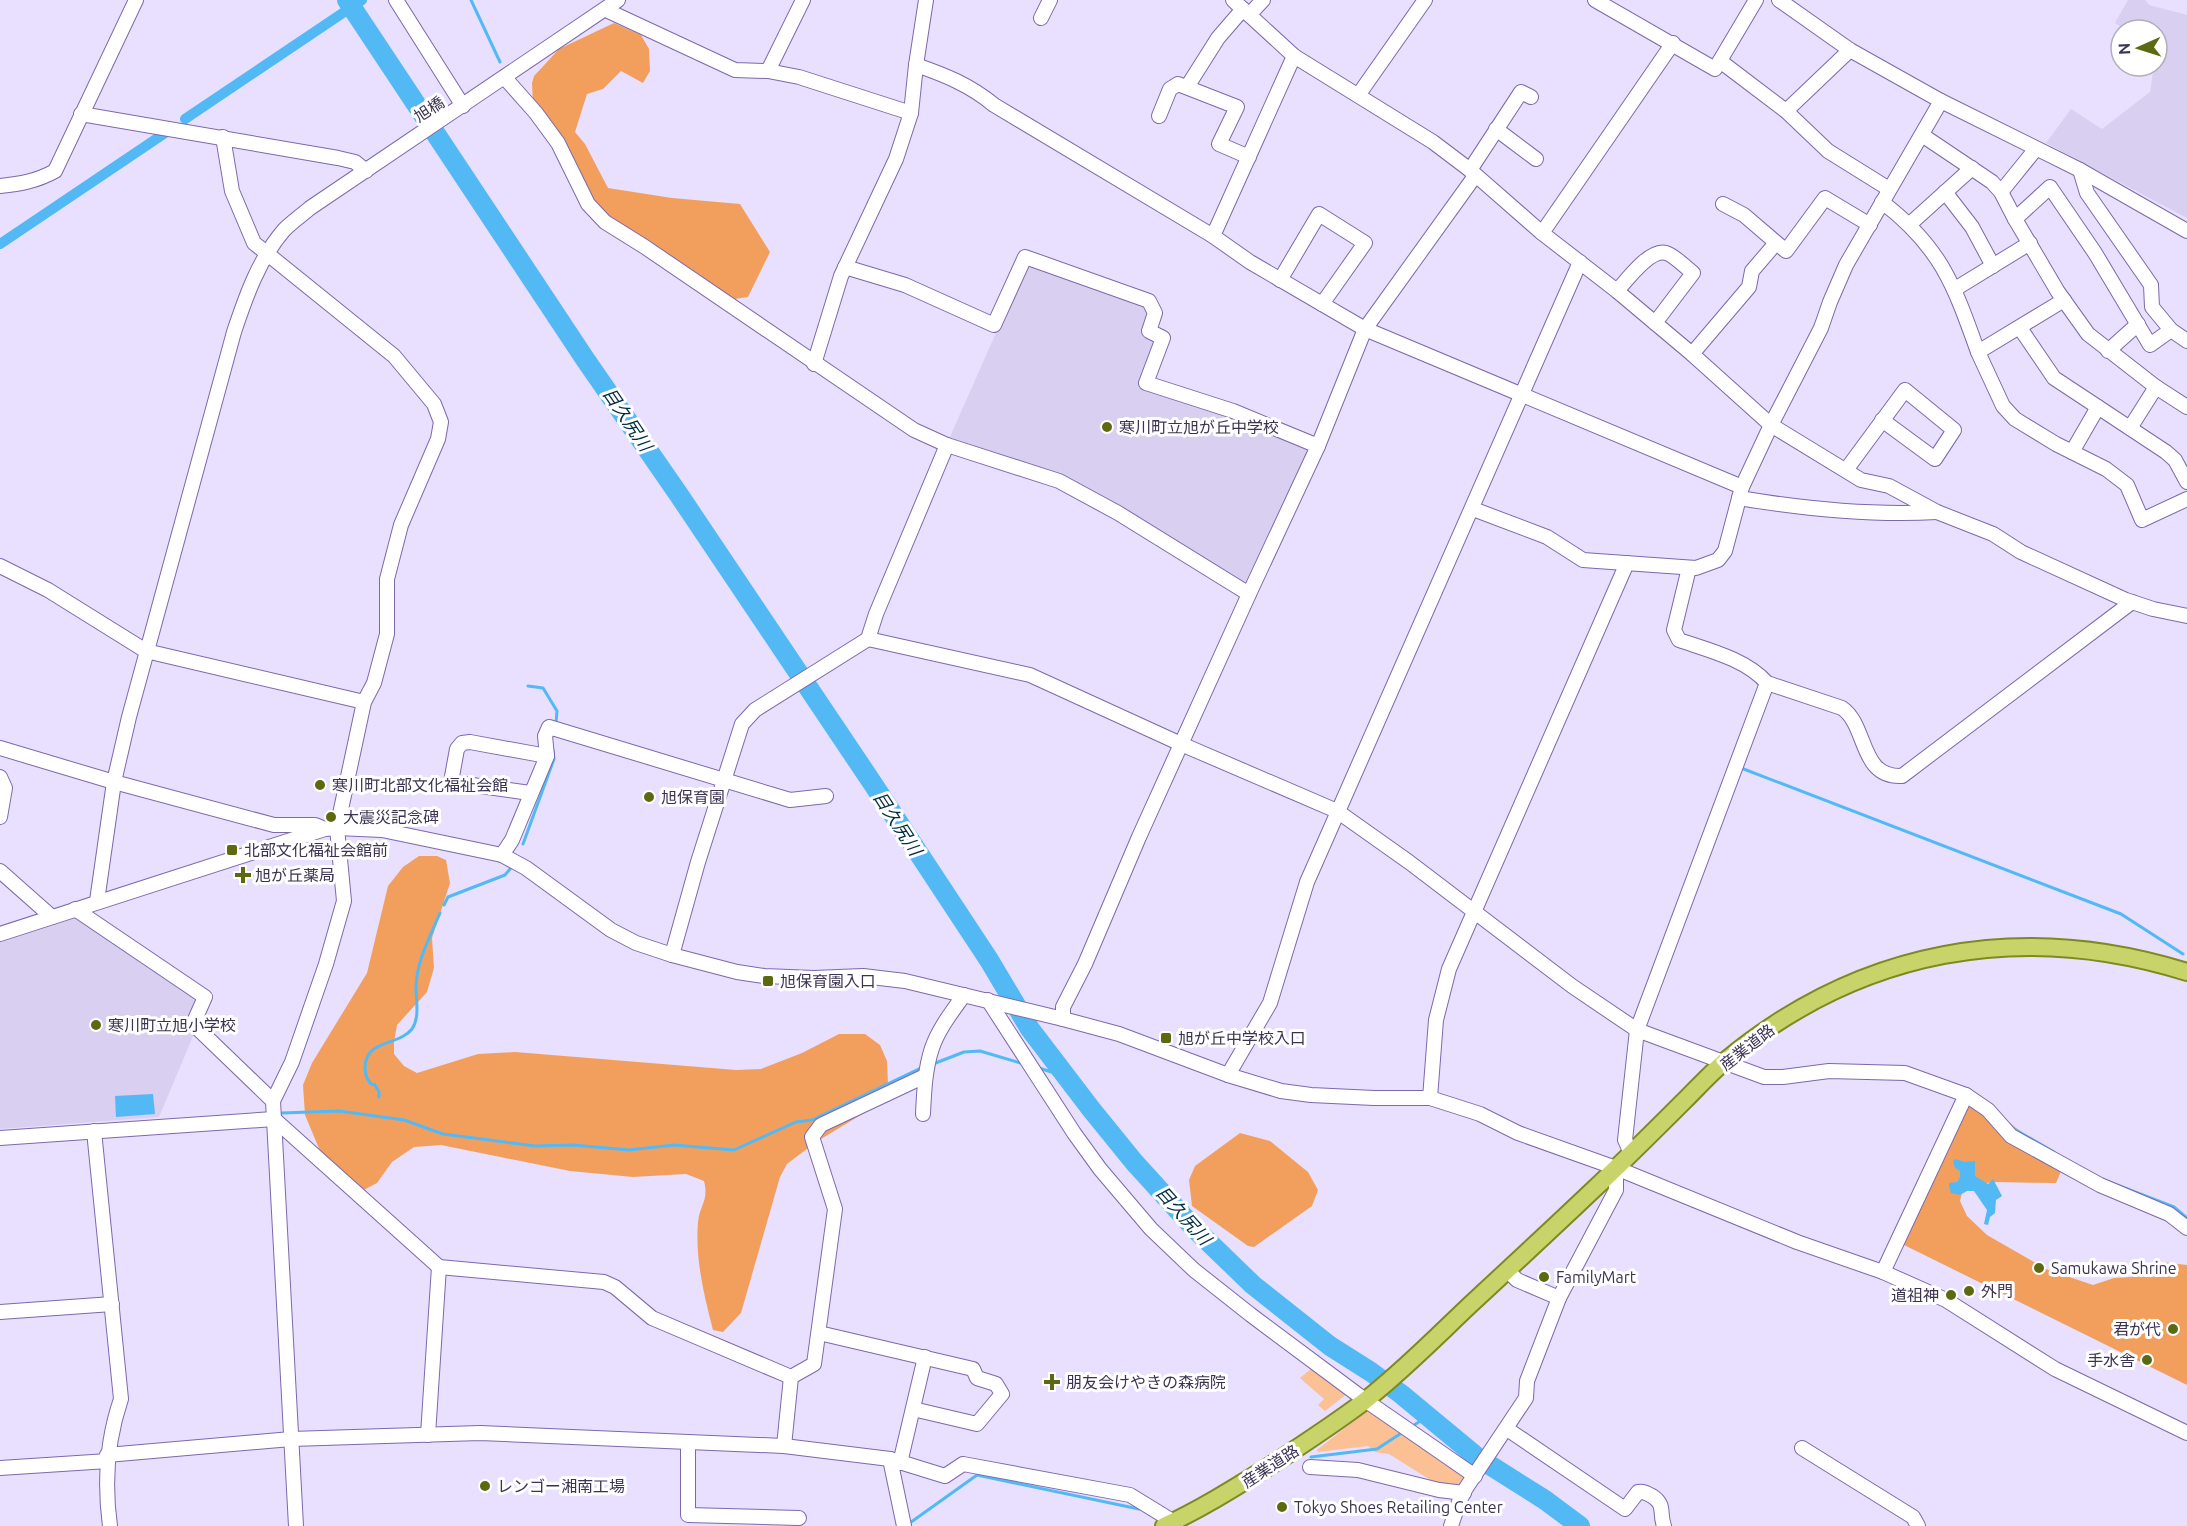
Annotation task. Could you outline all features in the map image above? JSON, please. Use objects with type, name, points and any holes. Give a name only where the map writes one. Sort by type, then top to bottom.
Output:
[{"type":"main road","name":"産業道路","points":[[1169,1524],[1234,1490],[1332,1425],[1367,1398],[1406,1365],[1617,1168],[1724,1062],[1784,1018],[1852,982],[1916,961],[1961,952],[2032,947],[2078,948],[2140,959],[2187,972]]},
{"type":"street","points":[[0,186],[23,184],[43,178],[55,171],[136,0]]},
{"type":"street","points":[[396,0],[462,107]]},
{"type":"street","name":"旭橋","points":[[97,902],[114,782],[146,651],[247,291],[267,255],[285,230],[310,208],[618,0]]},
{"type":"street","points":[[768,71],[802,0]]},
{"type":"street","points":[[814,364],[845,267],[896,159],[911,113],[926,0]]},
{"type":"street","points":[[1041,18],[1050,0]]},
{"type":"street","points":[[1187,87],[1218,38],[1241,8],[1263,0]]},
{"type":"street","points":[[1359,94],[1425,0]]},
{"type":"street","points":[[1595,0],[1716,69],[1756,0]]},
{"type":"street","points":[[1779,0],[1850,50],[1941,101],[2035,150],[2080,170],[2187,231]]},
{"type":"street","points":[[1241,8],[1294,56],[1359,94],[1433,142],[1542,233],[1617,291],[1771,425],[1861,480],[1889,486],[1937,512],[1993,534],[2021,552],[2132,602],[2187,616]]},
{"type":"street","points":[[606,9],[735,70],[768,71],[799,77],[911,113]]},
{"type":"street","points":[[1542,233],[1673,43]]},
{"type":"street","points":[[1786,111],[1850,50]]},
{"type":"street","points":[[1213,236],[1294,56]]},
{"type":"street","points":[[1720,61],[1786,111],[1828,151],[1889,189]]},
{"type":"street","points":[[916,65],[951,77],[977,91],[994,105],[1213,236],[1250,262],[1365,329],[1522,393],[1741,493],[1803,508],[1853,513],[1897,515],[1937,512]]},
{"type":"street","points":[[505,78],[536,113],[558,143],[588,204],[605,222],[914,430],[947,445],[1059,480],[1118,513],[1249,594]]},
{"type":"street","points":[[1159,116],[1170,89],[1178,84],[1237,107],[1219,144],[1250,157]]},
{"type":"street","points":[[1057,1017],[1085,964],[1139,837],[1318,446],[1365,329],[1472,173],[1496,129],[1521,92],[1531,97]]},
{"type":"street","points":[[1473,509],[1539,533],[1574,552],[1582,560],[1696,568],[1718,560],[1725,552],[1741,493],[1771,425],[1821,328],[1846,265],[1941,101]]},
{"type":"street","points":[[81,114],[223,137],[355,162],[366,171]]},
{"type":"street","points":[[1496,129],[1536,159]]},
{"type":"street","points":[[1922,135],[1992,182],[2001,192],[2064,300],[2088,334],[2156,387],[2187,407]]},
{"type":"street","points":[[223,137],[232,191],[254,243],[394,356],[434,404],[441,422],[438,439],[401,525],[387,579],[387,634],[374,683],[364,702],[331,829],[344,901],[326,964],[292,1062],[273,1101],[296,1526]]},
{"type":"street","points":[[2001,192],[2035,150]]},
{"type":"street","points":[[1910,224],[1972,168]]},
{"type":"street","points":[[2080,170],[2087,193],[2151,285],[2152,307],[2171,330],[2187,341]]},
{"type":"street","points":[[2015,219],[2050,187],[2095,254],[2150,345],[2171,330]]},
{"type":"street","points":[[1946,192],[1972,227],[1993,266]]},
{"type":"street","points":[[1723,204],[1744,215],[1786,251],[1825,198],[1870,225]]},
{"type":"street","points":[[1882,202],[1910,224],[1941,264],[1955,290],[1978,352],[2003,406],[2015,419],[2106,469],[2127,485],[2142,520],[2187,499]]},
{"type":"street","points":[[1280,280],[1320,214],[1365,243],[1322,304]]},
{"type":"street","points":[[1692,354],[1749,287],[1752,271],[1776,243]]},
{"type":"street","points":[[1955,290],[2030,243]]},
{"type":"street","points":[[1617,291],[1643,262],[1660,252],[1667,253],[1693,273],[1655,323]]},
{"type":"street","points":[[845,267],[905,285],[994,325],[1025,257],[1149,302],[1155,313],[1149,331],[1163,338],[1146,383],[1233,411],[1318,446]]},
{"type":"street","points":[[1228,1075],[1275,991],[1300,901],[1337,811],[1473,509],[1580,262]]},
{"type":"street","points":[[1978,352],[2064,300]]},
{"type":"street","points":[[2108,351],[2138,324]]},
{"type":"street","points":[[2020,328],[2054,378],[2175,460],[2187,482]]},
{"type":"street","points":[[2130,428],[2156,387]]},
{"type":"street","points":[[1846,470],[1882,420],[1905,390],[1954,430],[1935,459],[1882,420]]},
{"type":"street","points":[[2072,452],[2098,407]]},
{"type":"street","points":[[672,955],[742,724],[755,710],[868,639],[876,614],[947,445]]},
{"type":"street","points":[[1430,1098],[1436,1020],[1449,969],[1476,912],[1627,563]]},
{"type":"street","points":[[0,566],[48,590],[146,651],[364,702]]},
{"type":"street","points":[[1689,568],[1674,630],[1679,639],[1725,656],[1760,674],[1767,682],[1842,708],[1851,715],[1870,761],[1878,770],[1895,777],[1902,776],[2132,602]]},
{"type":"street","points":[[868,639],[1030,675],[1181,744],[1337,811],[1476,912],[1572,986],[1637,1030],[1764,1077],[1829,1071],[1905,1073],[1966,1095],[1988,1110],[2011,1136],[2100,1185],[2169,1214],[2187,1228]]},
{"type":"street","points":[[1631,1153],[1625,1140],[1637,1030],[1767,682]]},
{"type":"street","points":[[502,855],[512,840],[547,756],[545,736],[549,727],[790,800],[826,796]]},
{"type":"street","points":[[530,793],[451,782],[457,749],[462,742],[470,742],[547,756]]},
{"type":"street","points":[[0,748],[114,782],[274,825],[315,825],[331,829],[382,830],[502,855],[526,868],[611,930],[636,943],[672,955],[755,975],[814,978],[863,976],[905,981],[1119,1034],[1228,1075],[1281,1091],[1311,1095],[1430,1098],[1480,1114],[1518,1133],[1617,1168],[1797,1242],[1883,1272],[1946,1300],[2055,1369],[2187,1433]]},
{"type":"street","points":[[0,777],[5,788],[0,817]]},
{"type":"street","points":[[0,934],[331,829]]},
{"type":"street","points":[[0,871],[44,907],[52,917]]},
{"type":"street","points":[[75,909],[205,997],[193,1023],[273,1101]]},
{"type":"street","points":[[923,1114],[926,1076],[932,1048],[942,1026],[964,995]]},
{"type":"street","points":[[991,1001],[1080,1142],[1151,1229],[1194,1270],[1408,1429],[1476,1474]]},
{"type":"street","points":[[791,1377],[814,1364],[835,1209],[812,1137],[821,1125],[926,1076]]},
{"type":"street","points":[[1883,1272],[1966,1095]]},
{"type":"street","points":[[0,1138],[274,1119],[439,1267],[604,1282],[615,1287],[652,1318],[791,1377]]},
{"type":"street","points":[[94,1131],[121,1399],[107,1458],[110,1526]]},
{"type":"street","points":[[1451,1526],[1464,1493],[1526,1398],[1527,1382],[1559,1298],[1613,1197],[1617,1168]]},
{"type":"street","points":[[429,1435],[439,1267]]},
{"type":"street","points":[[1507,1270],[1517,1280],[1559,1298]]},
{"type":"street","points":[[0,1312],[112,1304]]},
{"type":"street","points":[[819,1333],[973,1369],[977,1378],[996,1384],[1002,1394],[977,1424],[913,1409]]},
{"type":"street","points":[[904,1526],[895,1461],[913,1409],[925,1357]]},
{"type":"street","points":[[784,1446],[791,1377]]},
{"type":"street","points":[[1507,1429],[1625,1509],[1638,1492],[1643,1491],[1658,1500],[1664,1526]]},
{"type":"street","points":[[0,1468],[291,1439],[480,1433],[784,1446],[895,1461],[945,1476],[963,1464],[1130,1495],[1169,1524]]},
{"type":"street","points":[[688,1442],[688,1515],[799,1518]]},
{"type":"street","points":[[1802,1448],[1913,1517],[1918,1526]]},
{"type":"street","points":[[1310,1467],[1358,1470],[1440,1490],[1464,1493]]},
{"type":"shaded area","points":[[2128,0],[2145,0],[2149,5],[2187,15],[2187,218],[2046,143],[2071,109],[2102,129],[2150,92],[2152,78],[2169,78],[2169,18],[2118,18]]},
{"type":"shaded area","points":[[614,23],[641,35],[649,49],[650,71],[643,83],[621,71],[603,89],[587,94],[575,132],[585,144],[608,188],[672,198],[740,204],[770,252],[748,297],[735,299],[649,255],[592,220],[566,161],[533,104],[534,76],[559,49]]},
{"type":"shaded area","name":"寒川町立旭が丘中学校","points":[[1027,263],[1144,306],[1150,313],[1156,340],[1139,386],[1206,406],[1309,448],[1244,585],[1119,509],[949,439]]},
{"type":"shaded area","points":[[419,856],[437,856],[446,860],[450,883],[432,938],[434,968],[427,992],[397,1025],[394,1042],[394,1054],[404,1066],[417,1073],[478,1054],[515,1052],[736,1070],[761,1069],[802,1053],[839,1034],[865,1034],[880,1045],[887,1061],[888,1084],[879,1104],[816,1142],[787,1164],[780,1177],[741,1313],[723,1332],[713,1330],[699,1263],[697,1236],[699,1216],[705,1198],[704,1181],[686,1174],[633,1177],[570,1171],[441,1145],[414,1147],[392,1162],[377,1183],[356,1194],[331,1177],[305,1115],[303,1085],[312,1063],[367,973],[388,886],[403,867]]},
{"type":"shaded area","name":"寒川町立旭小学校","points":[[78,917],[198,995],[196,1029],[159,1117],[0,1129],[0,942]]},
{"type":"shaded area","points":[[1968,1100],[1989,1106],[2037,1145],[2061,1171],[2056,1183],[1992,1182],[1963,1188],[1960,1201],[1967,1216],[1987,1235],[2046,1269],[2093,1285],[2114,1278],[2131,1277],[2146,1266],[2161,1262],[2187,1265],[2187,1385],[1900,1243]]},
{"type":"shaded area","points":[[1240,1133],[1270,1141],[1308,1172],[1318,1190],[1312,1206],[1254,1247],[1248,1246],[1192,1206],[1189,1180],[1195,1166]]},
{"type":"shaded area","points":[[1311,1369],[1348,1393],[1325,1411],[1318,1405],[1324,1399],[1300,1378]]},
{"type":"shaded area","points":[[1369,1409],[1469,1478],[1462,1489],[1440,1486],[1389,1454],[1375,1452],[1368,1446],[1318,1452],[1317,1450]]},
{"type":"water","points":[[153,1094],[155,1114],[116,1117],[115,1096]]},
{"type":"water","points":[[1955,1159],[1965,1162],[1975,1161],[1975,1176],[1988,1184],[1993,1179],[2002,1196],[1996,1200],[1995,1213],[1990,1217],[1988,1225],[1984,1224],[1987,1210],[1974,1191],[1967,1191],[1960,1195],[1951,1193],[1949,1183],[1957,1182],[1960,1177],[1960,1171],[1955,1168],[1953,1161]]},
{"type":"waterway","name":"目久尻川","points":[[347,0],[585,359],[873,784],[989,960],[1030,1029],[1091,1109],[1134,1162],[1195,1229],[1253,1285],[1330,1346],[1401,1394],[1477,1457],[1545,1500],[1580,1526]]},
{"type":"waterway","points":[[185,119],[362,0]]},
{"type":"waterway","points":[[471,0],[500,62]]},
{"type":"waterway","points":[[0,244],[165,133]]},
{"type":"waterway","points":[[528,686],[543,688],[557,711],[556,723]]},
{"type":"waterway","points":[[523,844],[554,759],[553,750]]},
{"type":"waterway","points":[[1741,768],[2121,914],[2183,954]]},
{"type":"waterway","points":[[444,905],[448,897],[505,875],[510,869]]},
{"type":"waterway","points":[[379,1097],[375,1085],[371,1084],[366,1077],[366,1059],[376,1047],[399,1038],[412,1029],[417,1014],[418,969],[440,913]]},
{"type":"waterway","points":[[933,1064],[964,1052],[980,1051],[1024,1064]]},
{"type":"waterway","points":[[282,1113],[339,1111],[404,1120],[443,1134],[535,1146],[573,1145],[629,1150],[674,1145],[734,1150],[796,1122],[812,1120],[923,1067]]},
{"type":"waterway","points":[[1039,1068],[1067,1077]]},
{"type":"waterway","points":[[2014,1129],[2054,1152]]},
{"type":"waterway","points":[[2104,1180],[2174,1207],[2187,1218]]},
{"type":"waterway","points":[[1411,1427],[1428,1416]]},
{"type":"waterway","points":[[1311,1457],[1377,1449],[1403,1432]]},
{"type":"waterway","points":[[907,1525],[977,1475],[1139,1509]]},
{"type":"place","name":"寒川町立旭が丘中学校","points":[[1107,427]]},
{"type":"place","name":"寒川町北部文化福祉会館","points":[[320,785]]},
{"type":"place","name":"旭保育園","points":[[649,797]]},
{"type":"place","name":"大震災記念碑","points":[[331,817]]},
{"type":"place","name":"北部文化福祉会館前","points":[[232,850]]},
{"type":"place","name":"旭が丘薬局","points":[[243,875]]},
{"type":"place","name":"旭保育園入口","points":[[768,981]]},
{"type":"place","name":"寒川町立旭小学校","points":[[96,1025]]},
{"type":"place","name":"旭が丘中学校入口","points":[[1166,1038]]},
{"type":"place","name":"Samukawa Shrine","points":[[2039,1268]]},
{"type":"place","name":"FamilyMart","points":[[1544,1277]]},
{"type":"place","name":"外門","points":[[1969,1291]]},
{"type":"place","name":"道祖神","points":[[1951,1295]]},
{"type":"place","name":"君が代","points":[[2173,1329]]},
{"type":"place","name":"手水舎","points":[[2147,1360]]},
{"type":"place","name":"朋友会けやきの森病院","points":[[1052,1382]]},
{"type":"place","name":"レンゴー湘南工場","points":[[485,1486]]},
{"type":"place","name":"Tokyo Shoes Retailing Center","points":[[1282,1507]]}]
